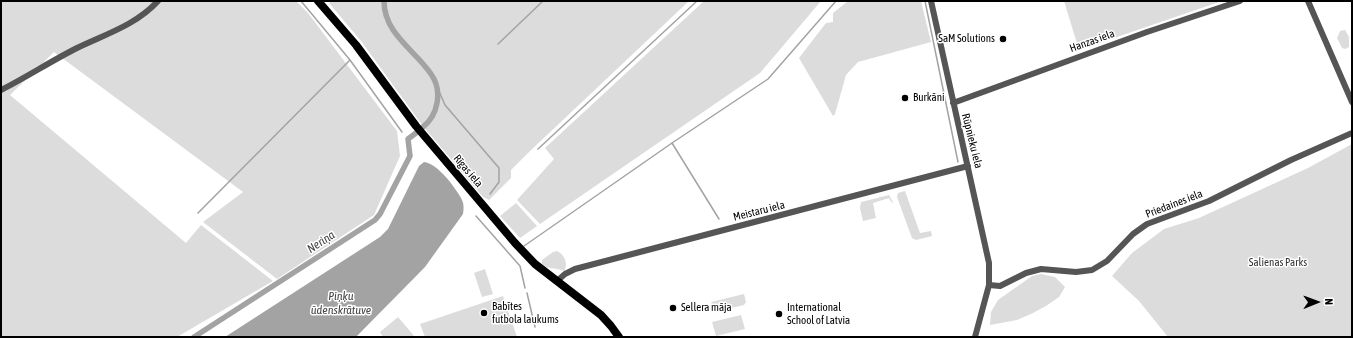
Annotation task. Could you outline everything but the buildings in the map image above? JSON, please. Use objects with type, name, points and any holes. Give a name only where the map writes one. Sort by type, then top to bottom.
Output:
[{"type":"main road","name":"Rīgas iela","points":[[318,1],[356,45],[420,131],[515,243],[535,264],[601,315],[619,337]]},
{"type":"street","points":[[1,90],[20,81],[76,49],[124,27],[148,12],[158,1]]},
{"type":"street","name":"Rūpnieku iela","points":[[931,1],[989,263],[989,285]]},
{"type":"street","name":"Hanzas iela","points":[[953,103],[1147,32],[1240,1]]},
{"type":"street","points":[[1308,1],[1352,102]]},
{"type":"street","name":"Priedaines iela","points":[[989,285],[1000,286],[1026,273],[1041,269],[1076,272],[1092,270],[1107,261],[1133,234],[1147,224],[1209,202],[1291,160],[1352,133]]},
{"type":"street","name":"Meistaru iela","points":[[557,281],[565,274],[575,269],[968,166]]},
{"type":"street","points":[[975,337],[989,285]]},
{"type":"green space","points":[[1,1],[296,1],[308,13],[397,131],[400,156],[374,215],[277,279],[203,222],[243,192],[54,52],[10,95],[186,243],[201,225],[273,281],[177,337],[1,337]]},
{"type":"green space","points":[[331,1],[689,1],[528,153],[511,170],[511,178],[489,200],[483,197],[422,125],[361,41],[329,3]]},
{"type":"green space","points":[[704,1],[821,1],[760,73],[540,224],[517,200],[554,159],[545,148]]},
{"type":"green space","points":[[848,1],[921,1],[931,42],[858,62],[846,75],[835,114],[833,116],[799,58],[826,23],[833,22],[833,13]]},
{"type":"green space","points":[[1064,1],[1222,1],[1079,50]]},
{"type":"green space","points":[[1345,30],[1349,37],[1349,47],[1345,49],[1342,48],[1337,38],[1340,31]]},
{"type":"green space","name":"Salienas Parks","points":[[1352,144],[1352,337],[1168,337],[1139,301],[1112,276],[1132,253],[1164,229],[1199,218],[1308,168]]},
{"type":"green space","points":[[905,191],[920,233],[931,231],[932,236],[916,240],[912,238],[897,197],[898,193]]},
{"type":"green space","points":[[889,195],[893,202],[892,203],[889,198],[873,203],[876,218],[863,221],[860,208],[861,202]]},
{"type":"green space","points":[[516,203],[537,226],[520,238],[500,216]]},
{"type":"green space","points":[[557,251],[562,254],[566,262],[564,271],[542,264],[542,260],[553,252]]},
{"type":"green space","points":[[485,269],[493,294],[482,297],[474,273]]},
{"type":"green space","points":[[1041,274],[1055,277],[1065,287],[1059,297],[1046,306],[1017,320],[990,325],[991,312],[998,300],[1032,276]]},
{"type":"green space","points":[[744,294],[746,302],[744,305],[719,311],[714,308],[711,302]]},
{"type":"green space","name":"Babītes futbola laukums","points":[[503,296],[517,337],[425,337],[420,324]]},
{"type":"green space","points":[[741,315],[745,329],[716,336],[712,322]]},
{"type":"green space","points":[[398,317],[415,337],[383,337],[380,332]]},
{"type":"water","name":"Piņķu ūdenskrātuve","points":[[424,162],[429,163],[440,171],[455,188],[463,202],[463,214],[425,267],[356,337],[225,337],[380,237],[388,229],[419,166]]},
{"type":"waterway","points":[[301,1],[350,60],[402,132]]},
{"type":"waterway","name":"Neriņa","points":[[384,1],[385,13],[389,23],[402,41],[424,65],[435,81],[438,95],[437,102],[432,116],[423,127]]},
{"type":"waterway","points":[[498,44],[543,1]]},
{"type":"waterway","points":[[538,149],[697,1]]},
{"type":"waterway","points":[[524,246],[672,143],[768,79],[836,1]]},
{"type":"waterway","points":[[925,1],[958,162]]},
{"type":"waterway","points":[[198,213],[350,60]]},
{"type":"waterway","points":[[436,84],[445,105],[499,168],[499,182],[490,194]]},
{"type":"waterway","name":"Neriņa","points":[[194,337],[375,220],[380,214],[410,156],[408,139],[416,133]]},
{"type":"waterway","points":[[672,143],[719,219]]},
{"type":"waterway","points":[[476,216],[520,266],[525,288]]},
{"type":"waterway","points":[[527,293],[535,327]]},
{"type":"place","name":"SaM Solutions","points":[[1003,39]]},
{"type":"place","name":"Burkāni","points":[[905,98]]},
{"type":"place","name":"Sellera māja","points":[[673,308]]},
{"type":"place","name":"Babītes futbola laukums","points":[[484,313]]},
{"type":"place","name":"International School of Latvia","points":[[779,314]]}]
